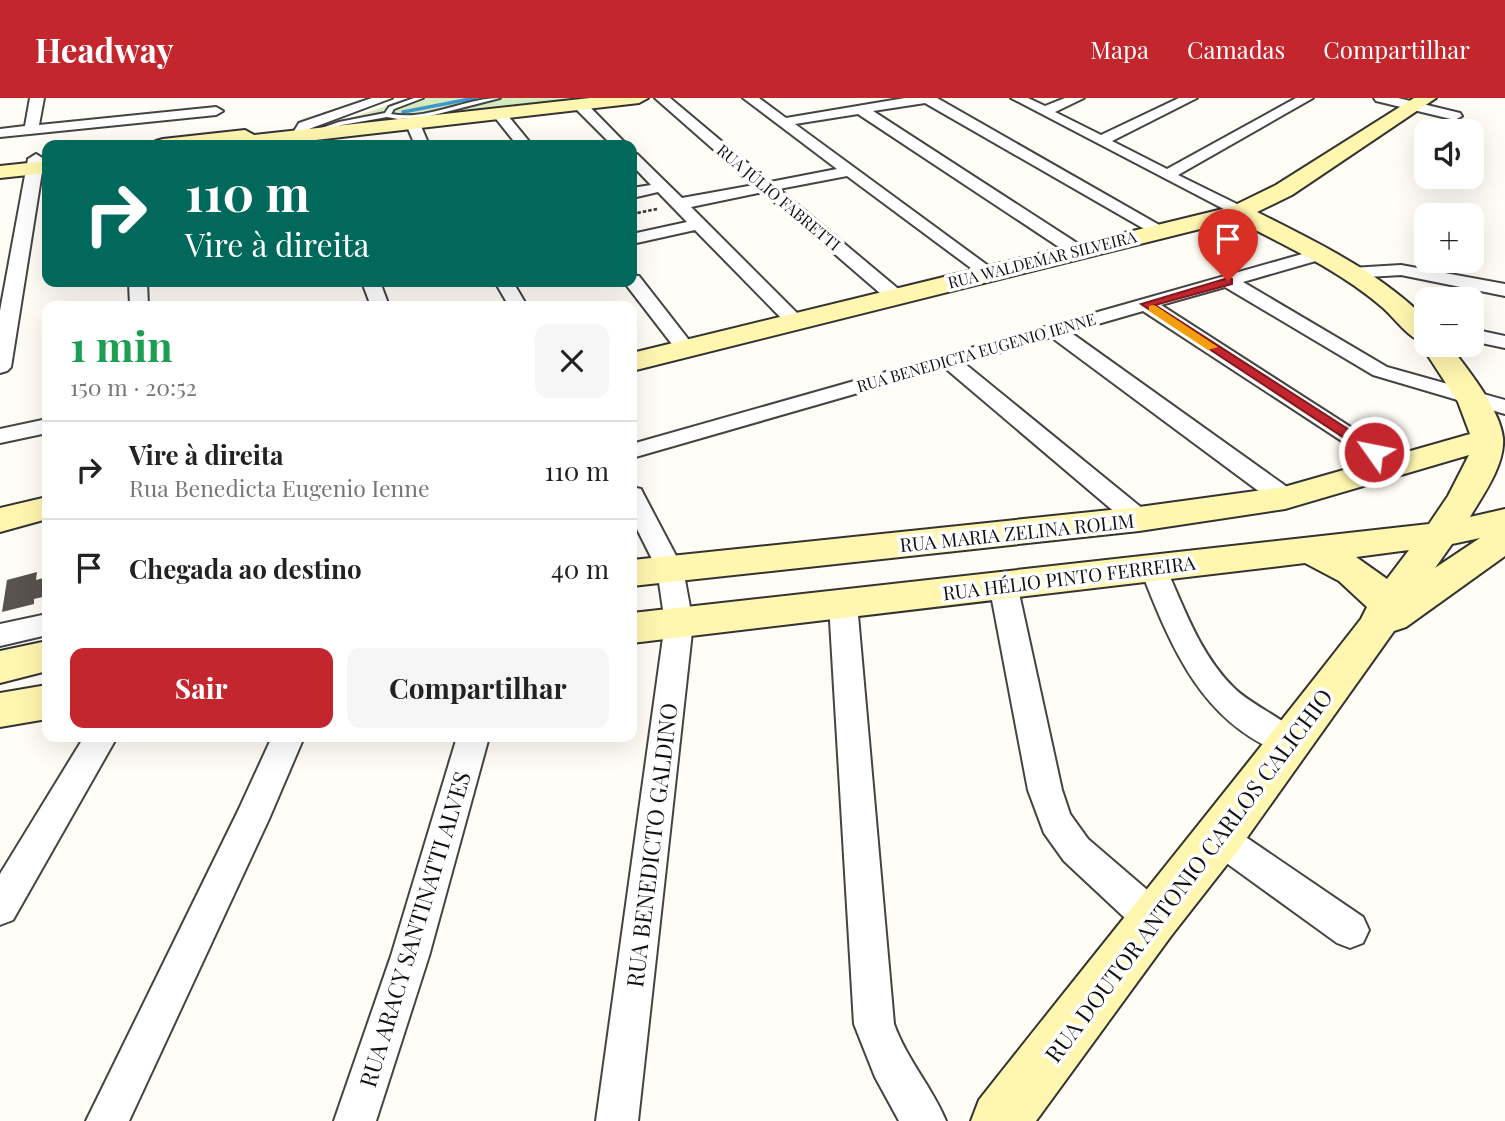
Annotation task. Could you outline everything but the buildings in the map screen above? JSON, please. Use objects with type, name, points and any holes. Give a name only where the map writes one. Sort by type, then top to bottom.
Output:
[{"type":"street","points":[[31,130],[37,98]]},
{"type":"street","points":[[294,136],[304,126],[385,98]]},
{"type":"street","points":[[248,140],[413,124],[499,106],[580,105],[639,98]]},
{"type":"street","name":"RUA JÚLIO FABRETTI","points":[[662,98],[895,296]]},
{"type":"street","points":[[750,98],[989,273]]},
{"type":"street","points":[[785,122],[928,98],[1159,230]]},
{"type":"street","points":[[1018,98],[1320,254],[1351,273],[1414,323]]},
{"type":"street","points":[[1045,111],[1077,98]]},
{"type":"street","points":[[1102,140],[1190,98]]},
{"type":"street","points":[[1168,174],[1306,98]]},
{"type":"street","points":[[1381,98],[1421,102],[1455,116]]},
{"type":"street","name":"RUA WALDEMAR SILVEIRA","points":[[637,361],[1239,212],[1284,190],[1421,102]]},
{"type":"street","points":[[0,133],[216,104],[225,140]]},
{"type":"street","points":[[580,105],[615,140]]},
{"type":"street","points":[[499,106],[522,140]]},
{"type":"street","points":[[861,110],[1077,251]]},
{"type":"street","points":[[413,124],[420,140]]},
{"type":"street","points":[[637,162],[795,321]]},
{"type":"street","points":[[0,163],[41,163]]},
{"type":"street","points":[[0,172],[41,163]]},
{"type":"street","points":[[0,367],[5,310],[27,208],[41,163]]},
{"type":"street","points":[[679,204],[849,171]]},
{"type":"street","points":[[637,192],[662,187]]},
{"type":"street","points":[[27,208],[42,206]]},
{"type":"street","points":[[637,238],[699,224]]},
{"type":"street","name":"RUA BENEDICTA EUGENIO IENNE","points":[[637,450],[1320,254]]},
{"type":"street","points":[[1351,273],[1401,270],[1505,290]]},
{"type":"street","points":[[1228,281],[1380,371],[1505,407]]},
{"type":"street","points":[[637,286],[685,348]]},
{"type":"street","points":[[1146,304],[1397,467]]},
{"type":"street","points":[[1054,330],[1285,498]]},
{"type":"street","points":[[1484,338],[1505,342]]},
{"type":"street","points":[[1443,357],[1496,436],[1492,481]]},
{"type":"street","points":[[948,360],[1139,519]]},
{"type":"street","points":[[0,436],[42,427]]},
{"type":"street","name":"RUA MARIA ZELINA ROLIM","points":[[637,572],[1139,519],[1285,498],[1496,436]]},
{"type":"street","name":"RUA MARIA ZELINA ROLIM","points":[[1397,467],[1492,481]]},
{"type":"street","name":"RUA DOUTOR ANTONIO CARLOS CALICHIO","points":[[1000,1121],[1290,744],[1438,535],[1492,481]]},
{"type":"street","name":"RUA BENEDICTO GALDINO","points":[[617,1121],[679,623],[670,569],[637,505]]},
{"type":"street","points":[[0,520],[42,509]]},
{"type":"street","name":"RUA HÉLIO PINTO FERREIRA","points":[[637,627],[1438,535],[1505,521]]},
{"type":"street","name":"RUA DOUTOR ANTONIO CARLOS CALICHIO","points":[[1381,617],[1505,538]]},
{"type":"street","points":[[1308,550],[1354,570],[1377,591],[1381,617]]},
{"type":"street","points":[[1153,568],[1192,656],[1204,674],[1238,710],[1290,744]]},
{"type":"street","points":[[1003,584],[1045,790],[1056,822],[1076,850],[1153,919]]},
{"type":"street","points":[[843,604],[874,1024],[881,1049],[925,1121]]},
{"type":"street","points":[[0,635],[42,626]]},
{"type":"street","points":[[0,667],[42,657]]},
{"type":"street","points":[[0,710],[42,703]]},
{"type":"street","points":[[0,908],[98,742]]},
{"type":"street","points":[[107,1121],[286,742]]},
{"type":"street","name":"RUA ARACY SANTINATTI ALVES","points":[[355,1121],[410,956],[471,742]]},
{"type":"street","points":[[1219,838],[1350,930]]},
{"type":"lane","points":[[387,115],[391,108],[420,98]]},
{"type":"lane","points":[[294,136],[387,115],[402,117],[499,106]]},
{"type":"green space","points":[[409,98],[617,98],[330,128],[339,122]]},
{"type":"waterway","points":[[403,112],[475,98]]},
{"type":"slow traffic","points":[[1153,309],[1212,347]]},
{"type":"route","points":[[1228,281],[1146,304],[1374,452]]}]
